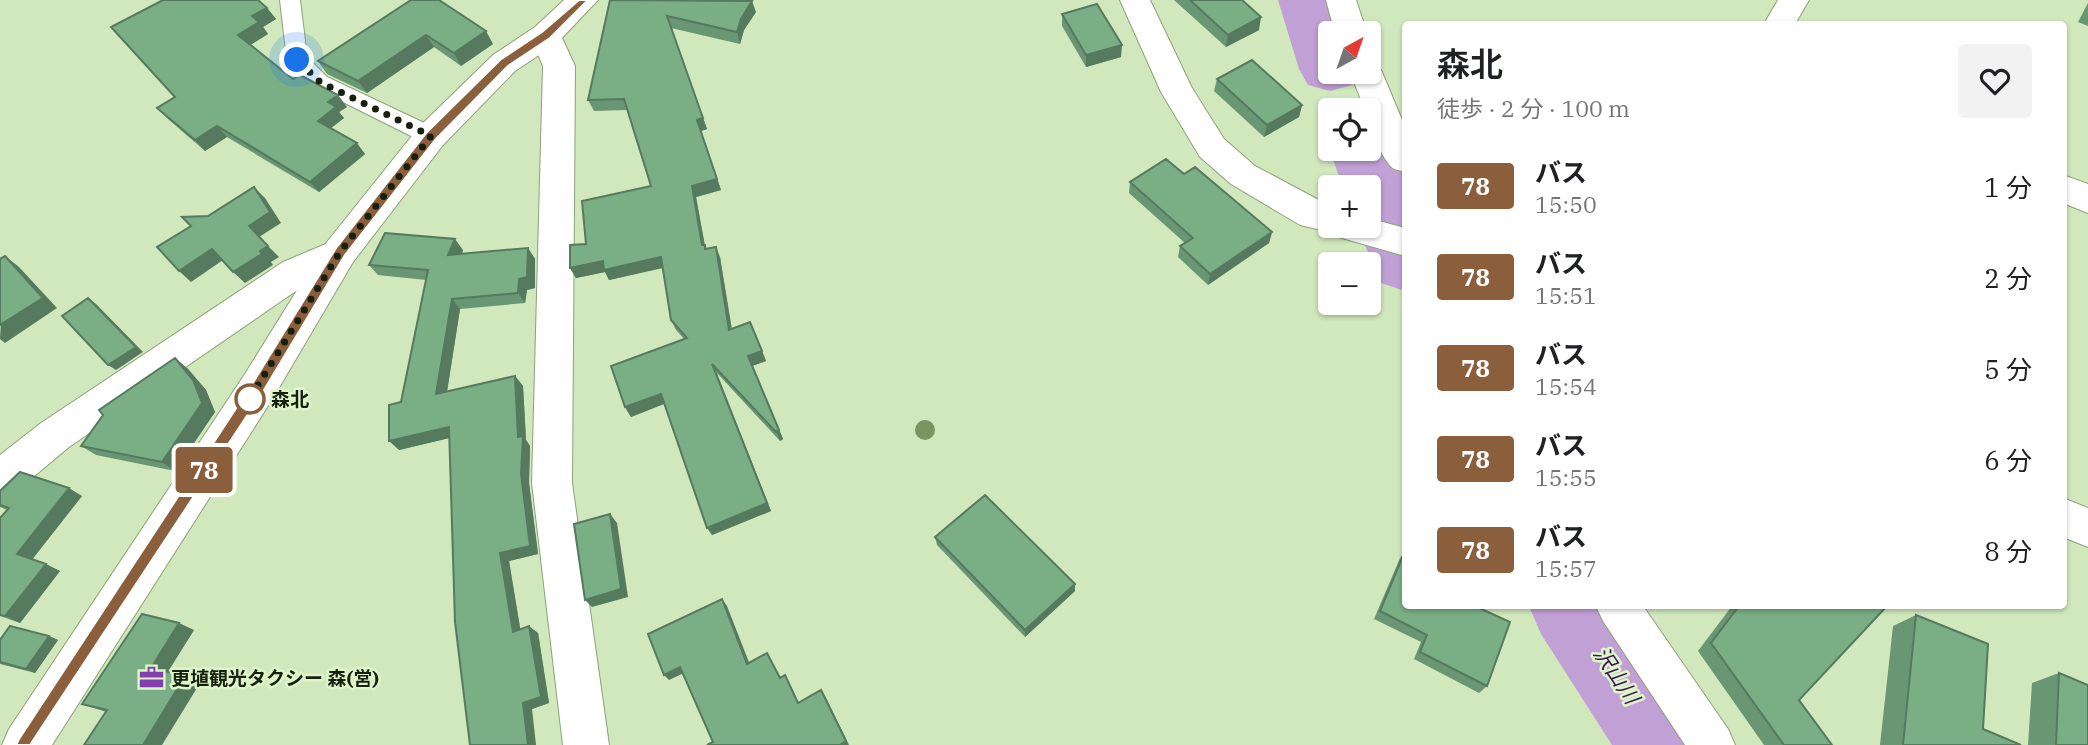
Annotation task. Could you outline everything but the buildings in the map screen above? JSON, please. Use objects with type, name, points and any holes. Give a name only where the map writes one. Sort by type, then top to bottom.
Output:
[{"type":"street","points":[[24,745],[259,386],[340,252],[431,136],[504,63],[546,35],[583,0]]},
{"type":"street","points":[[1135,0],[1177,92],[1212,148],[1243,175],[1318,217]]},
{"type":"street","points":[[1341,0],[1348,21]]},
{"type":"street","points":[[1781,21],[1794,0]]},
{"type":"street","points":[[546,35],[559,66],[552,483],[586,745]]},
{"type":"street","points":[[1371,84],[1402,155]]},
{"type":"street","points":[[2067,190],[2088,199]]},
{"type":"street","points":[[1381,235],[1402,241]]},
{"type":"street","points":[[0,480],[55,435],[296,272],[340,252]]},
{"type":"street","points":[[2067,519],[2088,528]]},
{"type":"street","points":[[1620,609],[1712,745]]},
{"type":"lane","points":[[290,0],[297,60],[320,82],[431,136]]},
{"type":"waterway","name":"沢山川","points":[[1308,0],[1318,31]]},
{"type":"waterway","name":"沢山川","points":[[1366,161],[1402,255]]},
{"type":"waterway","name":"沢山川","points":[[1572,609],[1663,745]]},
{"type":"bus line","name":"78","points":[[24,745],[259,386],[340,252],[431,136],[504,63],[546,35],[583,0]]},
{"type":"place","name":"森北","points":[[250,399]]},
{"type":"place","name":"更埴観光タクシー 森(営)","points":[[151,678]]},
{"type":"route","points":[[250,399],[244,408],[340,252],[431,136],[320,82],[297,60]]}]
